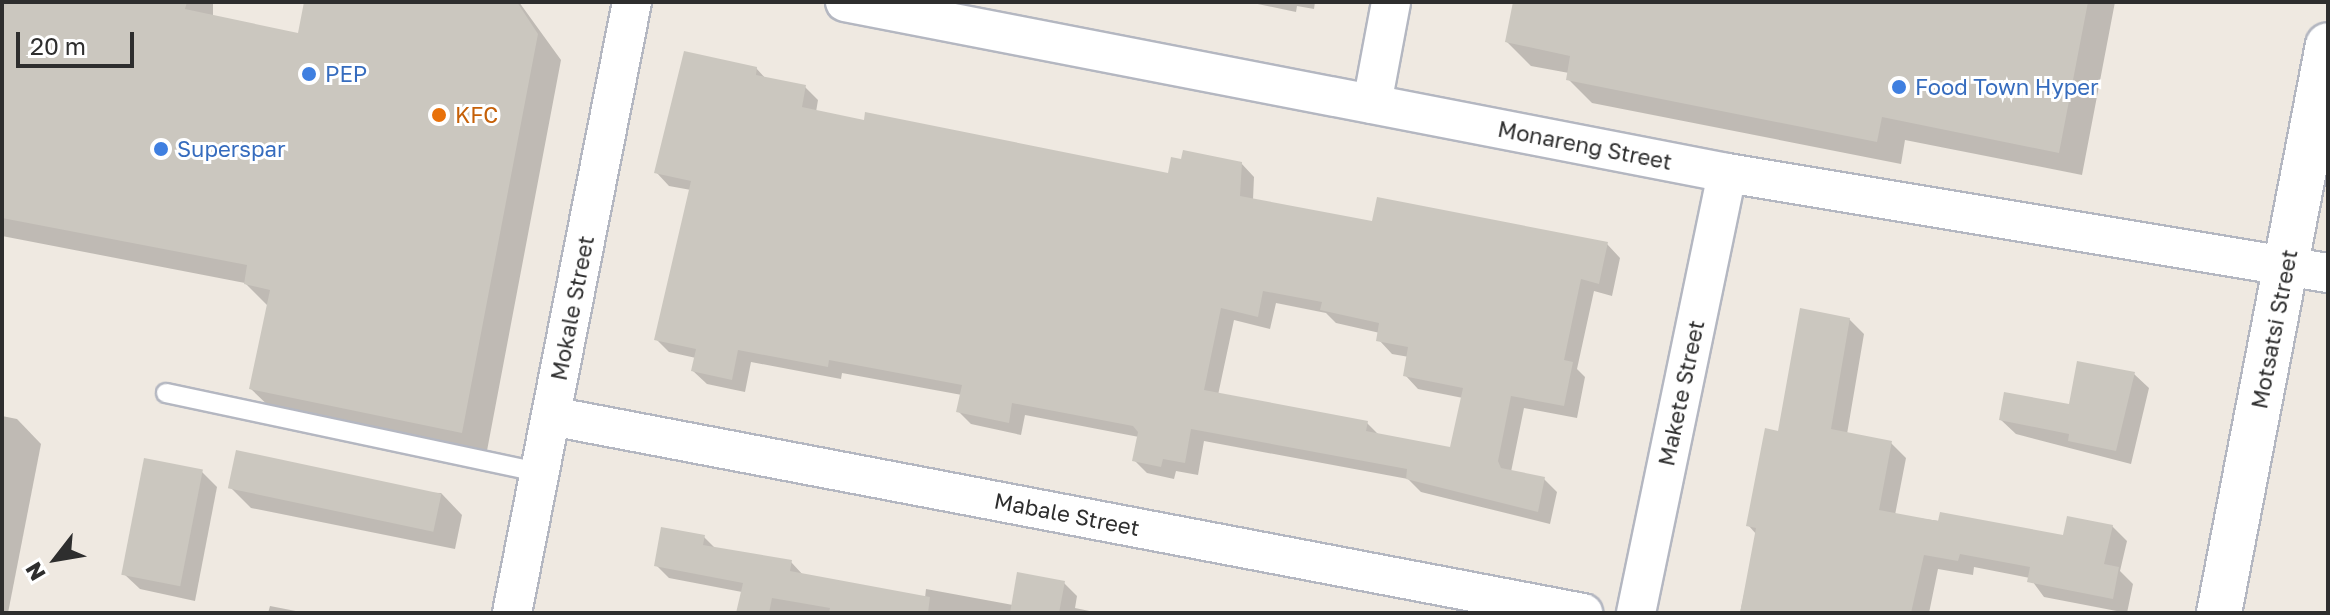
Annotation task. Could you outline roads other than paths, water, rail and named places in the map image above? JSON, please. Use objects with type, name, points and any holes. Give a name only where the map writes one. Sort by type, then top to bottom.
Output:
[{"type":"street","name":"Mokale Street","points":[[512,613],[632,2]]},
{"type":"street","name":"Monareng Street","points":[[845,2],[1727,173],[2307,269]]},
{"type":"street","points":[[1372,104],[1391,2]]},
{"type":"street","name":"Motsatsi Street","points":[[2219,613],[2307,269],[2328,45]]},
{"type":"street","name":"Makete Street","points":[[1636,613],[1727,173]]},
{"type":"street","name":"Mabale Street","points":[[551,416],[1583,613]]},
{"type":"lane","points":[[166,393],[538,472]]},
{"type":"place","name":"PEP","points":[[309,74]]},
{"type":"place","name":"Food Town Hyper","points":[[1899,87]]},
{"type":"place","name":"KFC","points":[[439,115]]},
{"type":"place","name":"Superspar","points":[[161,149]]}]
